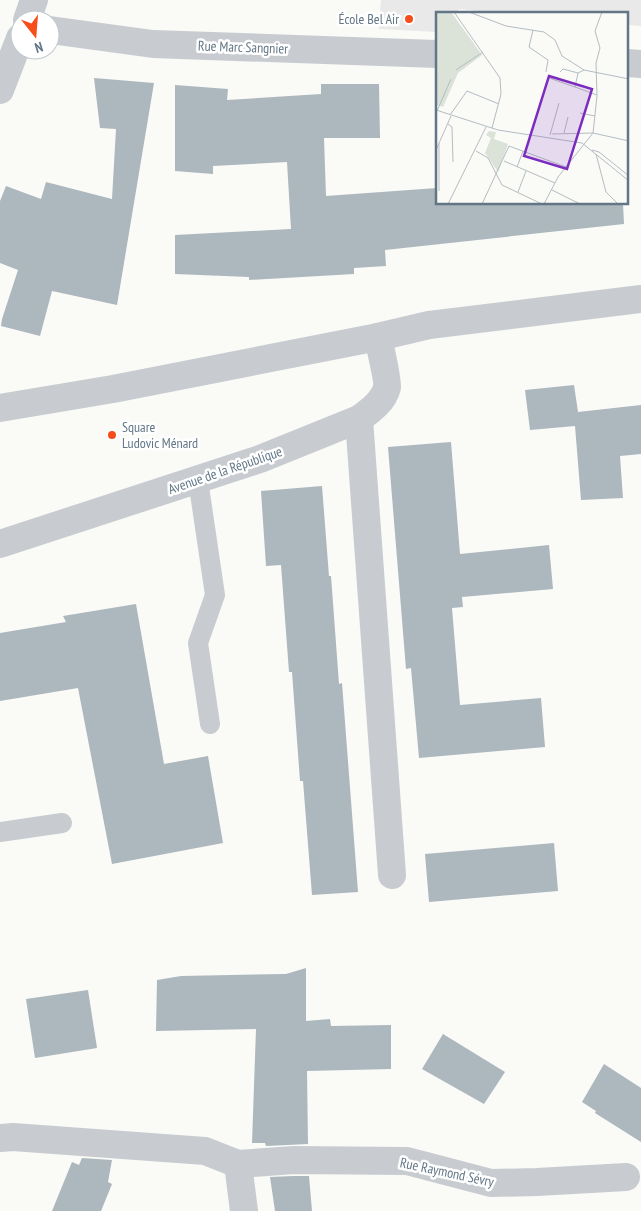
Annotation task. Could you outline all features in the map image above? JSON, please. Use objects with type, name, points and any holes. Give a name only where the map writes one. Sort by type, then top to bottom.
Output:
[{"type":"street","name":"Rue Marc Sangnier","points":[[60,31],[153,44],[436,54]]},
{"type":"street","points":[[0,90],[12,60]]},
{"type":"street","points":[[628,63],[641,64]]},
{"type":"street","points":[[0,408],[113,389],[378,337],[429,325],[641,299]]},
{"type":"street","name":"Avenue de la République","points":[[0,544],[260,459],[359,419],[373,409],[382,398],[387,386],[378,337]]},
{"type":"street","points":[[359,419],[392,875]]},
{"type":"street","name":"Rue Raymond Sévry","points":[[0,1138],[13,1137],[205,1151],[238,1164],[294,1160],[407,1161],[490,1183],[626,1177]]},
{"type":"street","points":[[238,1164],[244,1211]]},
{"type":"lane","points":[[198,480],[215,595],[198,643],[210,724]]},
{"type":"lane","points":[[0,832],[62,823]]},
{"type":"shaded area","name":"École Bel Air","points":[[381,0],[641,0],[641,26],[628,25],[628,12],[488,12],[459,9],[457,12],[436,12],[436,32],[379,29]]},
{"type":"building","points":[[94,78],[154,83],[117,305],[52,291],[40,336],[1,326],[18,270],[0,263],[0,201],[6,186],[41,199],[46,182],[112,199],[116,129],[100,128]]},
{"type":"building","points":[[321,84],[379,84],[380,138],[324,138],[326,196],[436,188],[436,205],[623,205],[624,224],[385,250],[386,266],[354,268],[354,274],[249,280],[249,277],[175,274],[175,235],[291,229],[287,162],[213,166],[213,174],[175,171],[175,85],[228,89],[227,100],[321,94]]},
{"type":"building","points":[[574,385],[578,412],[641,405],[641,454],[620,456],[623,498],[581,500],[575,426],[530,430],[525,390]]},
{"type":"building","points":[[451,442],[460,554],[549,545],[553,589],[462,597],[463,607],[452,608],[460,705],[541,698],[545,747],[419,758],[411,668],[406,669],[388,447]]},
{"type":"building","points":[[322,486],[339,684],[342,683],[358,892],[312,895],[303,781],[300,781],[292,672],[289,672],[281,565],[266,566],[261,491]]},
{"type":"building","points":[[136,604],[164,764],[208,756],[223,843],[112,864],[78,688],[0,701],[0,633],[66,622],[63,616]]},
{"type":"building","points":[[554,843],[558,891],[429,902],[425,854]]},
{"type":"building","points":[[306,968],[306,1021],[330,1019],[331,1026],[391,1025],[391,1069],[307,1071],[308,1144],[266,1146],[265,1143],[252,1143],[256,1029],[156,1031],[157,980],[181,976],[286,974]]},
{"type":"building","points":[[88,990],[97,1048],[35,1058],[26,999]]},
{"type":"building","points":[[443,1034],[505,1072],[484,1104],[422,1069]]},
{"type":"building","points":[[604,1064],[641,1088],[641,1142],[595,1113],[596,1111],[582,1102]]},
{"type":"building","points":[[82,1158],[112,1160],[108,1182],[112,1184],[101,1211],[52,1211],[72,1162],[79,1165]]},
{"type":"building","points":[[309,1176],[312,1211],[275,1211],[270,1177]]},
{"type":"place","name":"École Bel Air","points":[[409,19]]},
{"type":"place","name":"Square Ludovic Ménard","points":[[112,435]]}]
